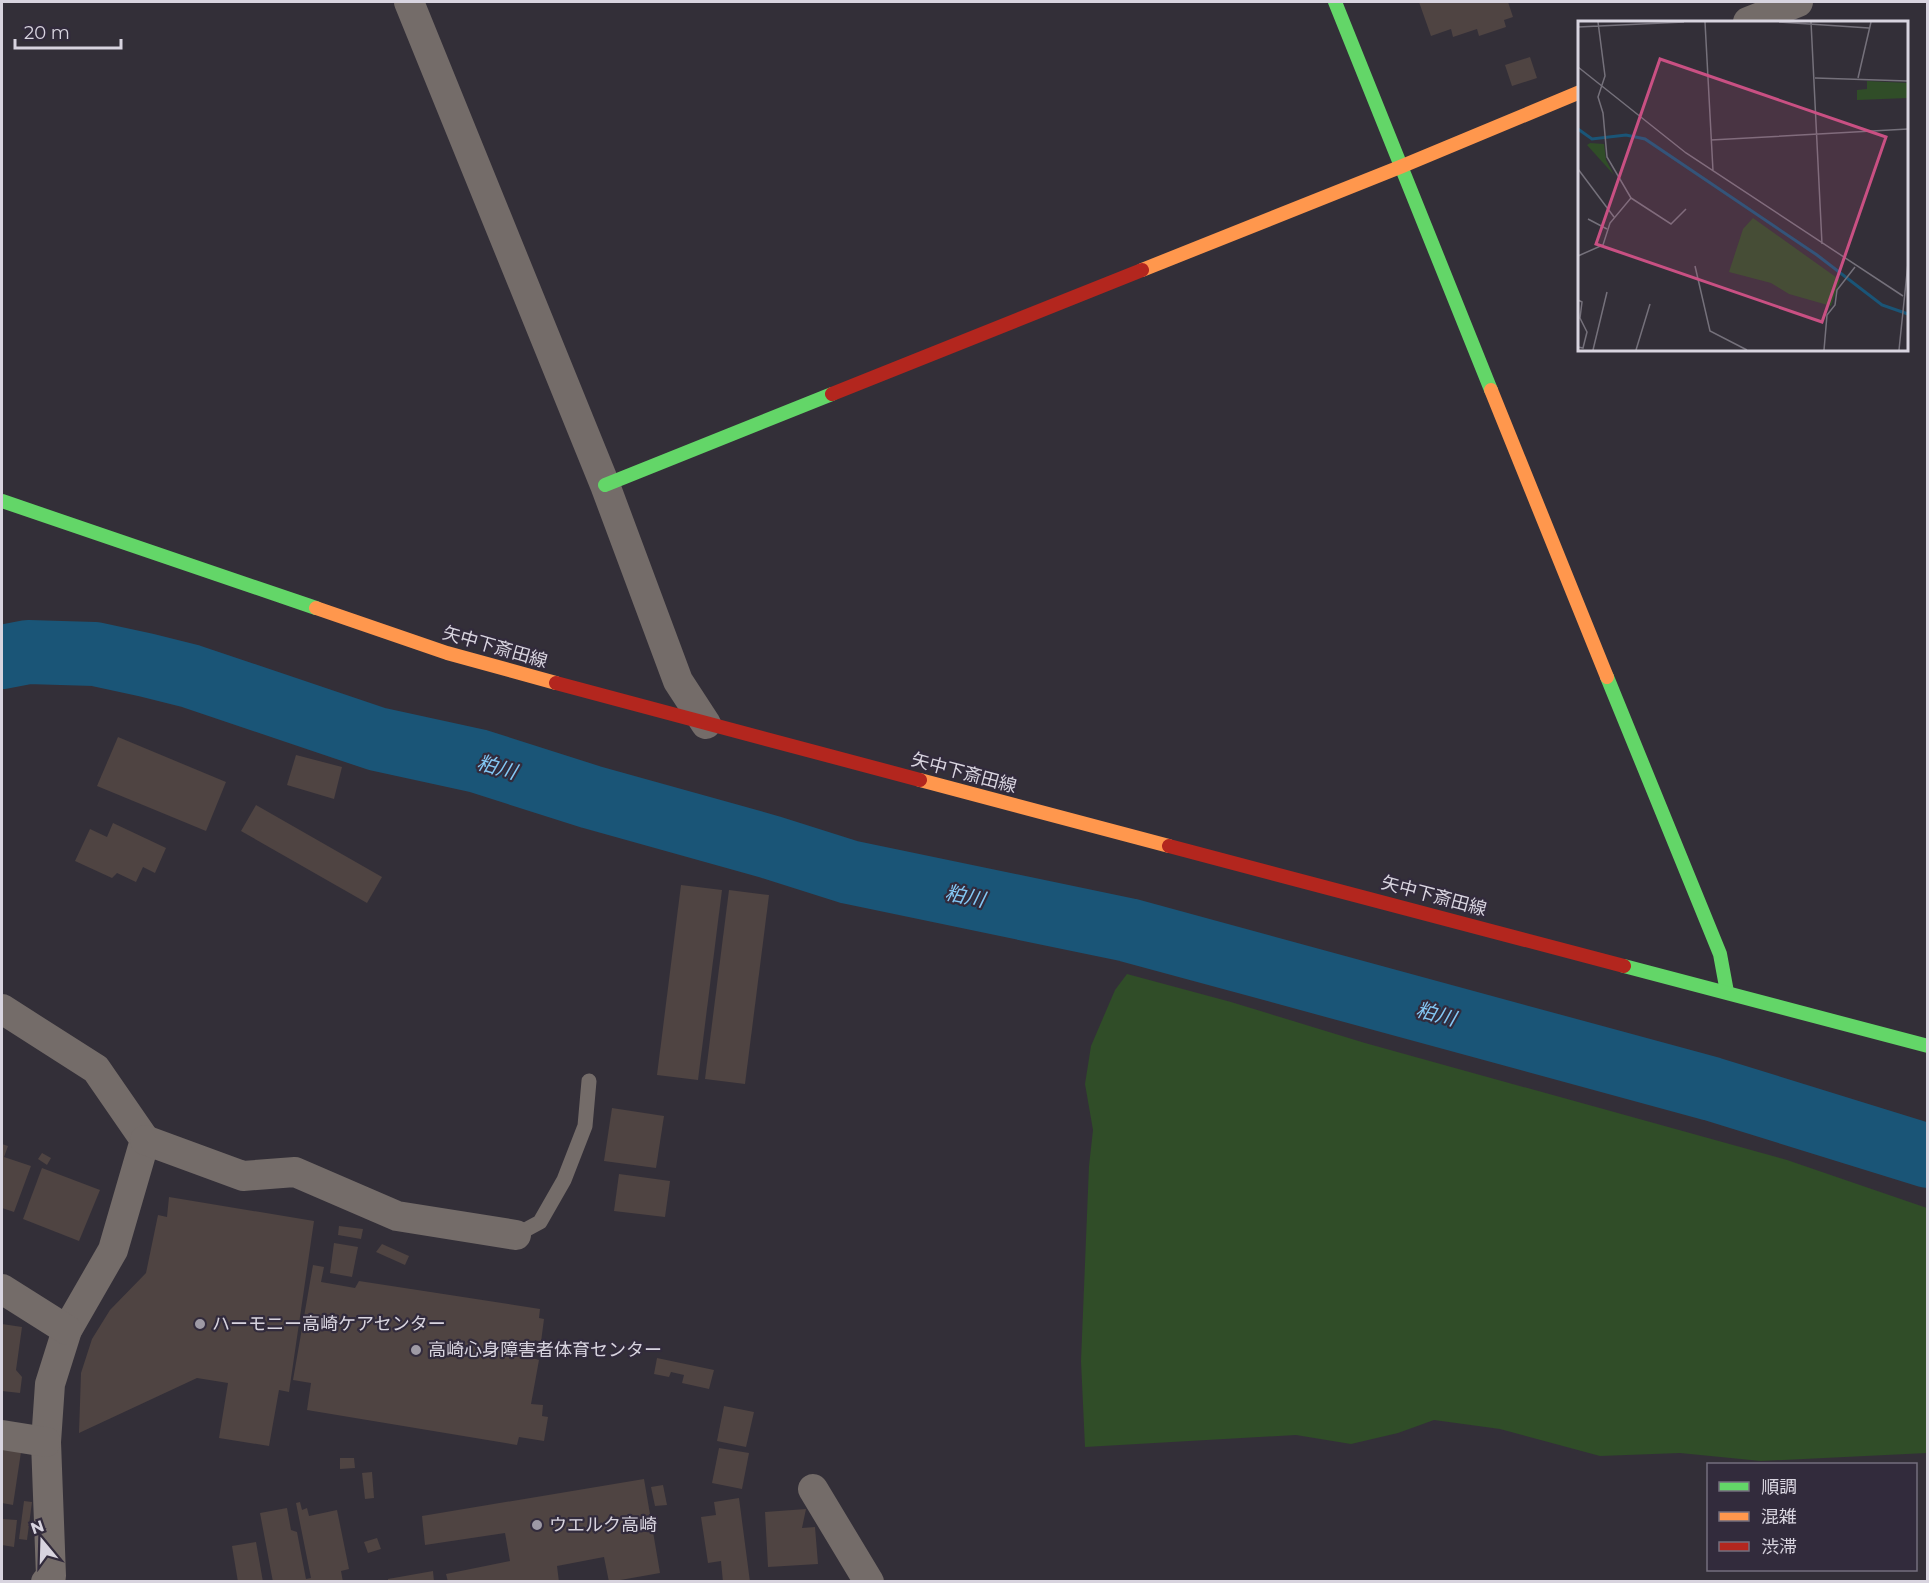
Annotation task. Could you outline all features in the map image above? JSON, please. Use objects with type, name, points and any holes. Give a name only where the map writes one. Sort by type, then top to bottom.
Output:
[{"type":"street","points":[[409,2],[605,485],[678,681],[706,724]]},
{"type":"street","points":[[1335,2],[1720,954],[1727,992]]},
{"type":"street","points":[[1750,21],[1798,2]]},
{"type":"street","points":[[605,485],[1400,167],[1578,93]]},
{"type":"street","name":"矢中下斎田線","points":[[2,501],[447,653],[706,724],[1928,1046]]},
{"type":"street","points":[[2,1009],[96,1069],[145,1140],[243,1176],[295,1172],[397,1216],[516,1235]]},
{"type":"street","points":[[46,1581],[51,1576],[46,1442],[50,1384],[67,1330],[113,1250],[145,1140]]},
{"type":"street","points":[[2,1289],[67,1330]]},
{"type":"street","points":[[2,1435],[46,1442]]},
{"type":"street","points":[[813,1490],[869,1581]]},
{"type":"lane","points":[[516,1235],[540,1222],[564,1180],[585,1126],[589,1081]]},
{"type":"green space","points":[[1127,974],[1231,1002],[1365,1043],[1787,1160],[1927,1208],[1927,1453],[1761,1461],[1680,1453],[1600,1456],[1500,1429],[1434,1420],[1398,1433],[1351,1444],[1296,1435],[1085,1447],[1081,1361],[1089,1166],[1093,1130],[1085,1084],[1091,1046],[1115,990]]},
{"type":"building","points":[[1419,2],[1508,2],[1513,17],[1504,20],[1506,27],[1479,36],[1477,29],[1453,37],[1451,29],[1431,36]]},
{"type":"building","points":[[1530,57],[1537,78],[1512,86],[1505,65]]},
{"type":"building","points":[[118,737],[226,782],[206,831],[97,786]]},
{"type":"building","points":[[296,755],[342,767],[334,799],[287,785]]},
{"type":"building","points":[[256,805],[382,877],[367,903],[241,831]]},
{"type":"building","points":[[113,823],[166,848],[155,873],[143,867],[136,882],[117,873],[112,878],[75,861],[90,829],[107,837]]},
{"type":"building","points":[[681,885],[722,890],[698,1080],[657,1075]]},
{"type":"building","points":[[729,890],[769,895],[745,1084],[705,1079]]},
{"type":"building","points":[[612,1108],[664,1116],[656,1168],[604,1161]]},
{"type":"building","points":[[2,1144],[8,1146],[4,1157],[31,1166],[14,1212],[2,1208]]},
{"type":"building","points":[[42,1153],[51,1158],[47,1165],[38,1159]]},
{"type":"building","points":[[42,1168],[100,1190],[79,1241],[23,1219]]},
{"type":"building","points":[[619,1174],[670,1181],[665,1217],[614,1211]]},
{"type":"building","name":"ハーモニー高崎ケアセンター","points":[[169,1197],[314,1221],[289,1392],[279,1390],[269,1446],[219,1438],[228,1383],[197,1378],[79,1433],[81,1373],[92,1339],[110,1310],[146,1273],[158,1215],[167,1217]]},
{"type":"building","points":[[339,1226],[363,1229],[361,1239],[338,1235]]},
{"type":"building","points":[[334,1243],[358,1247],[352,1277],[330,1273]]},
{"type":"building","points":[[382,1244],[409,1256],[405,1265],[376,1252]]},
{"type":"building","name":"高崎心身障害者体育センター","points":[[313,1265],[324,1267],[321,1282],[355,1288],[359,1281],[540,1309],[539,1318],[544,1319],[541,1342],[535,1340],[532,1358],[539,1360],[531,1404],[543,1405],[542,1416],[548,1417],[544,1441],[519,1437],[517,1445],[307,1410],[311,1383],[293,1380]]},
{"type":"building","points":[[2,1324],[22,1327],[16,1370],[22,1377],[20,1393],[2,1391]]},
{"type":"building","points":[[657,1358],[714,1370],[709,1389],[682,1383],[684,1375],[671,1372],[669,1377],[654,1374]]},
{"type":"building","points":[[724,1406],[754,1412],[746,1447],[717,1441]]},
{"type":"building","points":[[719,1448],[749,1453],[742,1489],[712,1483]]},
{"type":"building","points":[[2,1449],[21,1452],[13,1505],[2,1503]]},
{"type":"building","points":[[340,1458],[354,1458],[355,1468],[340,1469]]},
{"type":"building","points":[[372,1472],[374,1498],[365,1499],[362,1473]]},
{"type":"building","name":"ウエルク高崎","points":[[644,1479],[660,1573],[609,1582],[604,1557],[557,1566],[559,1582],[448,1582],[446,1574],[510,1561],[505,1533],[425,1545],[422,1516]]},
{"type":"building","points":[[663,1485],[667,1505],[655,1506],[651,1487]]},
{"type":"building","points":[[739,1498],[750,1582],[723,1582],[721,1561],[708,1563],[701,1517],[716,1515],[714,1502]]},
{"type":"building","points":[[24,1501],[32,1502],[27,1540],[19,1539]]},
{"type":"building","points":[[300,1502],[302,1510],[307,1508],[309,1516],[337,1510],[349,1569],[341,1571],[343,1582],[273,1582],[260,1513],[287,1508],[291,1530],[297,1532],[306,1579],[311,1578],[296,1503]]},
{"type":"building","points":[[806,1509],[802,1528],[815,1527],[818,1564],[768,1567],[765,1512]]},
{"type":"building","points":[[2,1519],[17,1520],[14,1547],[2,1545]]},
{"type":"building","points":[[377,1538],[381,1549],[368,1553],[364,1542]]},
{"type":"building","points":[[256,1542],[263,1582],[238,1582],[232,1546]]},
{"type":"building","points":[[433,1571],[434,1582],[388,1582],[388,1579]]},
{"type":"waterway","name":"粕川","points":[[2,657],[28,652],[95,654],[190,676],[377,739],[478,761],[591,797],[770,847],[849,872],[1128,930],[1712,1089],[1928,1156]]},
{"type":"traffic: fast","points":[[1335,2],[1491,390]]},
{"type":"traffic: fast","points":[[605,485],[832,394]]},
{"type":"traffic: fast","points":[[2,501],[316,608]]},
{"type":"traffic: fast","points":[[1607,677],[1720,954],[1727,992]]},
{"type":"traffic: fast","points":[[1624,966],[1928,1046]]},
{"type":"traffic: slow","points":[[1142,270],[1578,93]]},
{"type":"traffic: slow","points":[[1491,390],[1607,677]]},
{"type":"traffic: slow","points":[[316,608],[447,653],[556,683]]},
{"type":"traffic: slow","points":[[920,780],[1169,846]]},
{"type":"traffic: jam","points":[[832,394],[1142,270]]},
{"type":"traffic: jam","points":[[556,683],[920,780]]},
{"type":"traffic: jam","points":[[1169,846],[1624,966]]},
{"type":"place","name":"ハーモニー高崎ケアセンター","points":[[200,1324]]},
{"type":"place","name":"高崎心身障害者体育センター","points":[[416,1350]]},
{"type":"place","name":"ウエルク高崎","points":[[537,1525]]}]
